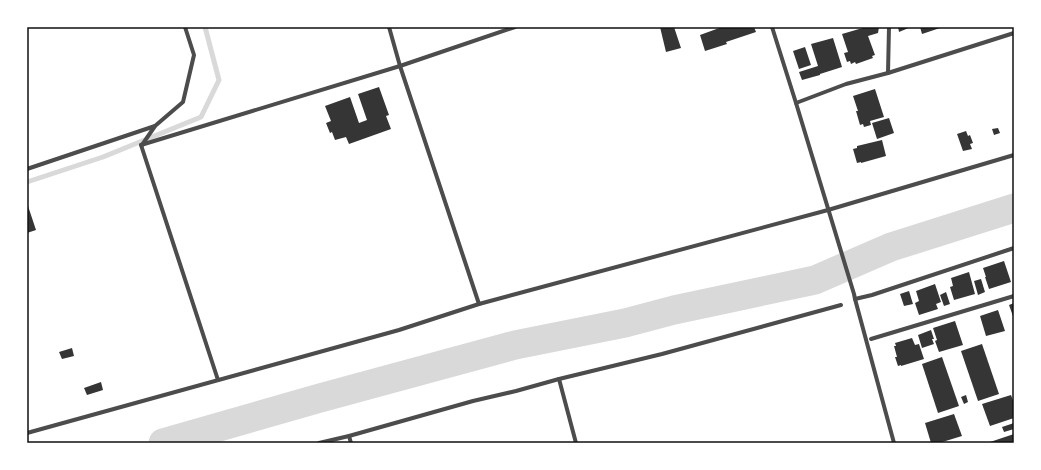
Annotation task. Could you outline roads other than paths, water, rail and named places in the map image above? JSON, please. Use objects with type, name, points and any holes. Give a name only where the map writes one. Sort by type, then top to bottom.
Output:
[{"type":"street","points":[[141,145],[155,126],[182,102],[194,55],[185,27]]},
{"type":"street","points":[[389,27],[400,66],[479,304]]},
{"type":"street","points":[[141,145],[400,66],[515,27]]},
{"type":"street","points":[[772,27],[854,294],[854,299],[894,443]]},
{"type":"street","points":[[888,73],[889,27]]},
{"type":"street","points":[[796,103],[846,84],[888,73],[1014,32]]},
{"type":"street","points":[[27,169],[155,126]]},
{"type":"street","points":[[141,145],[218,380]]},
{"type":"street","points":[[27,433],[399,330],[479,304],[828,210],[1014,155]]},
{"type":"street","points":[[854,299],[872,295],[1014,248]]},
{"type":"street","points":[[871,339],[1014,296]]},
{"type":"street","points":[[319,443],[473,401],[662,354],[841,306]]},
{"type":"street","points":[[560,379],[576,443]]},
{"type":"street","points":[[349,436],[351,443]]},
{"type":"waterway","points":[[27,182],[103,157],[201,117],[219,80],[205,27]]},
{"type":"waterway","points":[[163,443],[320,398],[515,345],[625,323],[674,310],[815,280],[891,247],[1014,208]]}]
